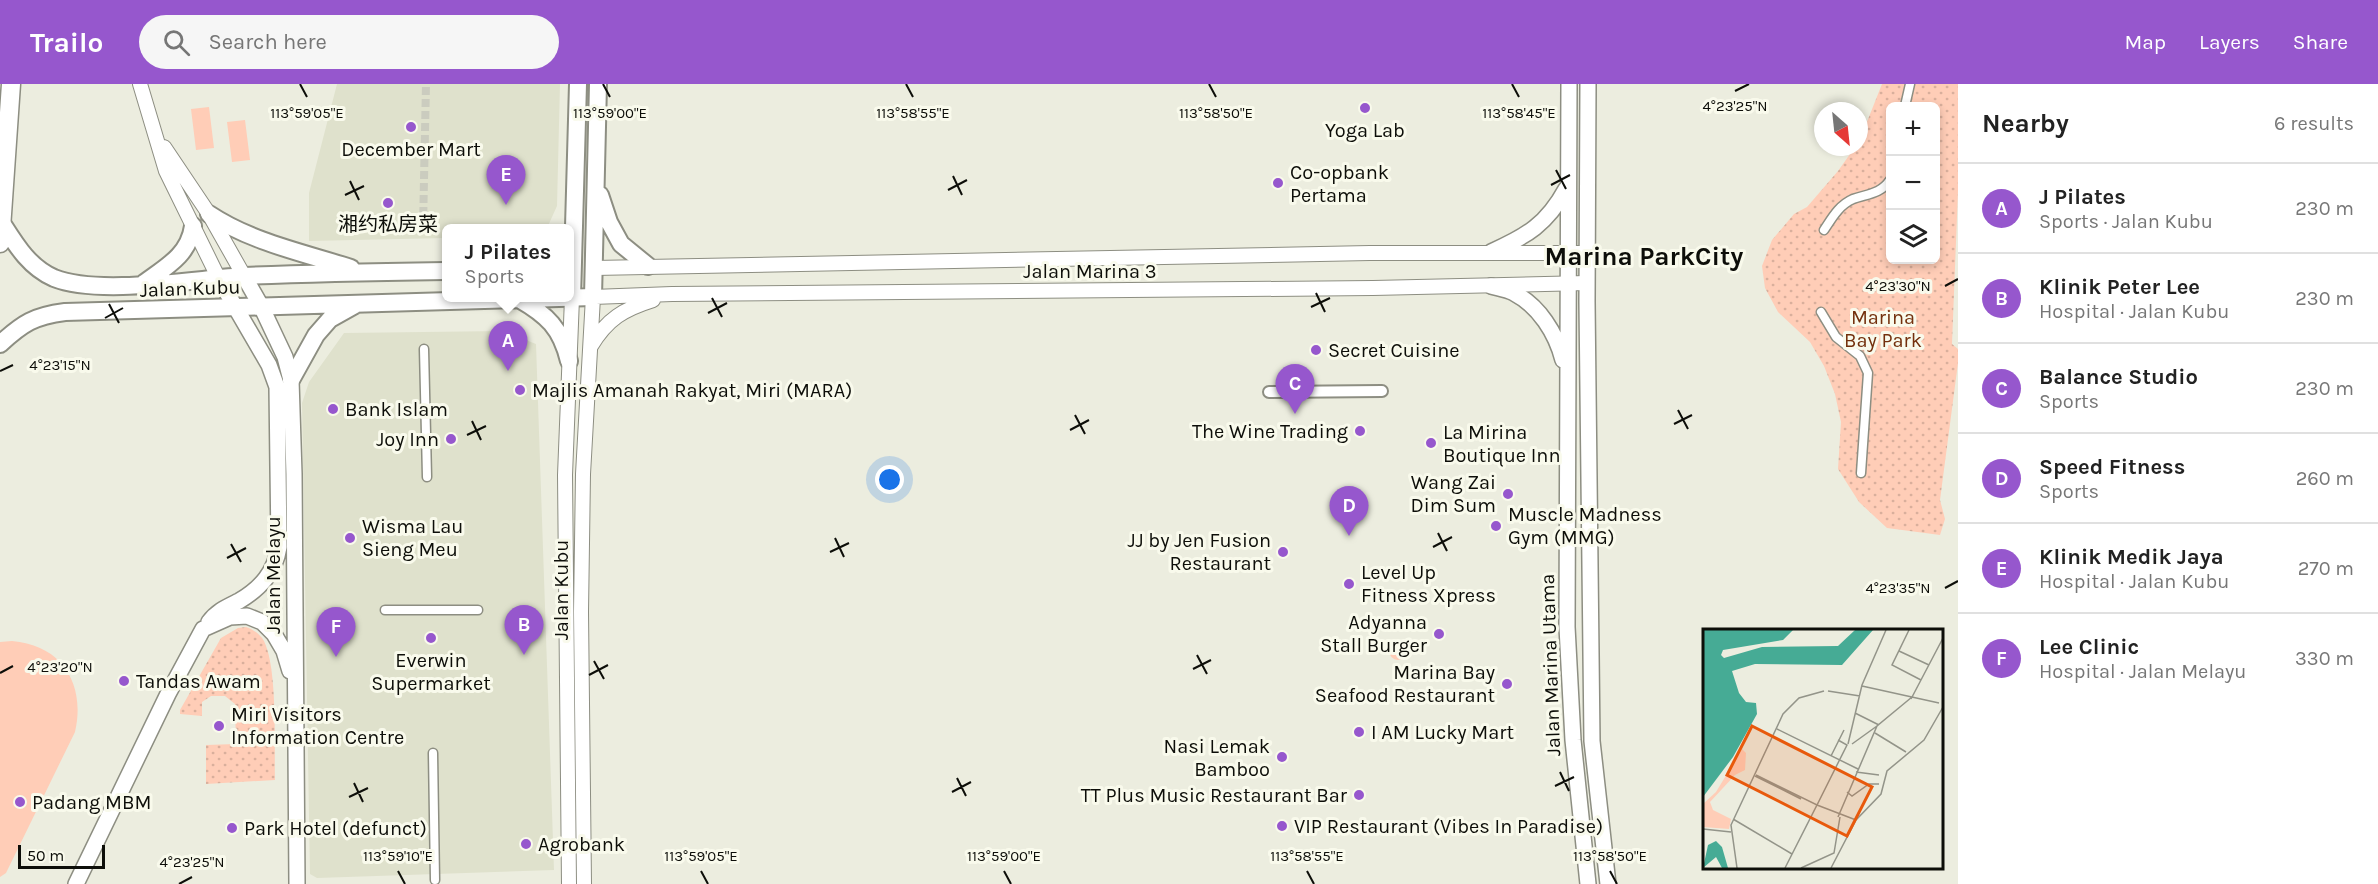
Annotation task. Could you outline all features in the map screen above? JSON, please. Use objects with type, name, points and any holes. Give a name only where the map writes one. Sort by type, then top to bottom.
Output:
[{"type":"highway","points":[[0,243],[4,140],[11,84]]},
{"type":"main road","name":"Jalan Kubu","points":[[572,224],[578,84]]},
{"type":"main road","name":"Jalan Kubu","points":[[574,298],[593,297],[598,84]]},
{"type":"main road","name":"Jalan Marina Utama","points":[[1569,84],[1567,627],[1573,740],[1588,884]]},
{"type":"main road","name":"Jalan Marina Utama","points":[[1588,84],[1587,284],[1592,741],[1608,884]]},
{"type":"main road","points":[[596,182],[614,233],[621,244],[648,266]]},
{"type":"main road","points":[[1491,252],[1523,238],[1539,226],[1558,203],[1568,186]]},
{"type":"main road","points":[[209,214],[238,230],[365,272]]},
{"type":"main road","name":"Jalan Kubu","points":[[2,223],[33,266],[55,278],[80,285],[143,284],[244,276],[442,271]]},
{"type":"main road","points":[[143,284],[183,253],[191,237],[193,226]]},
{"type":"main road","points":[[574,268],[594,268]]},
{"type":"main road","name":"Jalan Melayu","points":[[244,276],[285,357],[291,380],[297,884]]},
{"type":"main road","name":"Jalan Melayu","points":[[79,882],[168,694],[203,629],[212,617],[248,594],[268,577],[277,562],[279,546],[277,387],[269,364],[219,279]]},
{"type":"main road","points":[[1491,286],[1513,292],[1541,314],[1559,344],[1569,380]]},
{"type":"main road","name":"Jalan Kubu","points":[[0,344],[26,322],[42,315],[442,301]]},
{"type":"main road","points":[[524,302],[555,327],[564,341],[569,361]]},
{"type":"main road","points":[[291,380],[316,335],[330,320],[359,303]]},
{"type":"main road","points":[[203,629],[230,617],[247,616],[262,622],[274,634],[284,651],[294,683]]},
{"type":"street","points":[[140,84],[166,171],[219,279]]},
{"type":"street","points":[[1906,102],[1910,84]]},
{"type":"street","points":[[158,138],[209,214],[244,276]]},
{"type":"street","points":[[1824,230],[1838,209],[1852,200],[1873,194],[1886,185]]},
{"type":"street","name":"Jalan Marina 3","points":[[594,268],[1491,252],[1587,253]]},
{"type":"street","name":"Jalan Marina 3","points":[[593,297],[672,294],[1587,284]]},
{"type":"street","points":[[590,348],[601,329],[612,319],[639,304],[672,294]]},
{"type":"street","name":"Jalan Kubu","points":[[584,884],[581,612],[583,474],[593,297]]},
{"type":"street","name":"Jalan Kubu","points":[[569,884],[565,476],[572,302]]},
{"type":"street","points":[[1821,312],[1836,337],[1860,356],[1868,373],[1861,473]]},
{"type":"street","points":[[424,349],[427,477]]},
{"type":"street","points":[[1269,392],[1382,391]]},
{"type":"street","points":[[385,610],[478,610]]},
{"type":"street","points":[[433,753],[435,880]]},
{"type":"shaded area","points":[[337,84],[560,84],[557,206],[549,224],[442,224],[442,238],[309,241],[309,193]]},
{"type":"shaded area","points":[[503,331],[536,344],[554,870],[317,878],[310,874],[302,403],[309,382],[344,333]]},
{"type":"green space","name":"Marina Bay Park","points":[[1882,84],[1958,84],[1958,191],[1952,344],[1958,349],[1958,363],[1940,500],[1945,519],[1940,535],[1887,528],[1859,502],[1838,469],[1841,422],[1835,394],[1824,366],[1810,342],[1778,312],[1765,288],[1762,266],[1772,240],[1794,214],[1807,207],[1849,156],[1868,156],[1868,119]]},
{"type":"green space","points":[[209,107],[214,148],[196,150],[191,109]]},
{"type":"green space","points":[[245,120],[250,160],[232,162],[227,122]]},
{"type":"green space","points":[[246,627],[261,636],[268,654],[273,689],[275,780],[206,784],[206,745],[236,744],[235,704],[225,696],[211,696],[202,702],[202,716],[180,714],[180,710],[221,638],[238,628]]},
{"type":"green space","name":"Padang MBM","points":[[0,642],[30,644],[57,659],[73,683],[78,714],[75,732],[6,873],[0,877]]},
{"type":"green space","points":[[1398,642],[1404,645],[1407,651],[1404,657],[1398,660],[1392,657],[1389,651],[1392,645]]},
{"type":"tunnel","points":[[423,227],[426,84]]},
{"type":"place","name":"Yoga Lab","points":[[1365,108]]},
{"type":"place","name":"December Mart","points":[[411,127]]},
{"type":"place","name":"Co-opbank Pertama","points":[[1278,183]]},
{"type":"place","name":"湘约私房菜","points":[[388,203]]},
{"type":"place","name":"Klinik Medik Jaya","points":[[506,205]]},
{"type":"place","name":"Secret Cuisine","points":[[1316,350]]},
{"type":"place","name":"J Pilates","points":[[508,371]]},
{"type":"place","name":"Majlis Amanah Rakyat, Miri (MARA)","points":[[520,390]]},
{"type":"place","name":"Bank Islam","points":[[333,409]]},
{"type":"place","name":"Balance Studio","points":[[1295,414]]},
{"type":"place","name":"The Wine Trading","points":[[1360,431]]},
{"type":"place","name":"Joy Inn","points":[[451,439]]},
{"type":"place","name":"La Mirina Boutique Inn","points":[[1431,443]]},
{"type":"place","name":"Wang Zai Dim Sum","points":[[1508,494]]},
{"type":"place","name":"Muscle Madness Gym (MMG)","points":[[1496,526]]},
{"type":"place","name":"Speed Fitness","points":[[1349,536]]},
{"type":"place","name":"Wisma Lau Sieng Meu","points":[[350,538]]},
{"type":"place","name":"JJ by Jen Fusion Restaurant","points":[[1283,552]]},
{"type":"place","name":"Level Up Fitness Xpress","points":[[1349,584]]},
{"type":"place","name":"Adyanna Stall Burger","points":[[1439,634]]},
{"type":"place","name":"Everwin Supermarket","points":[[431,638]]},
{"type":"place","name":"Klinik Peter Lee","points":[[524,655]]},
{"type":"place","name":"Lee Clinic","points":[[336,657]]},
{"type":"place","name":"Tandas Awam","points":[[124,681]]},
{"type":"place","name":"Marina Bay Seafood Restaurant","points":[[1507,684]]},
{"type":"place","name":"Miri Visitors Information Centre","points":[[219,726]]},
{"type":"place","name":"I AM Lucky Mart","points":[[1359,732]]},
{"type":"place","name":"Nasi Lemak Bamboo","points":[[1282,757]]},
{"type":"place","name":"TT Plus Music Restaurant Bar","points":[[1359,795]]},
{"type":"place","name":"Padang MBM","points":[[20,802]]},
{"type":"place","name":"VIP Restaurant (Vibes In Paradise)","points":[[1282,826]]},
{"type":"place","name":"Park Hotel (defunct)","points":[[232,828]]},
{"type":"place","name":"Agrobank","points":[[526,844]]},
{"type":"district","name":"Marina ParkCity","points":[[1644,256]]}]
